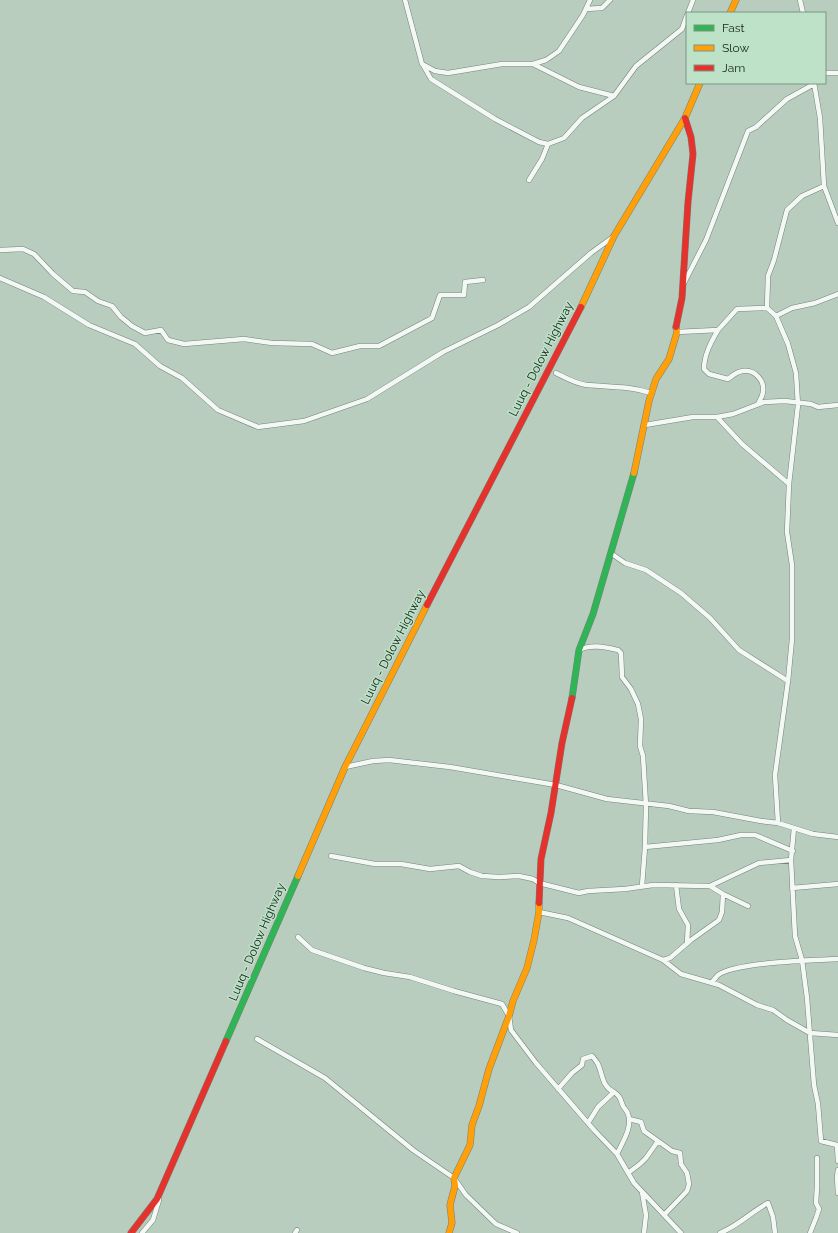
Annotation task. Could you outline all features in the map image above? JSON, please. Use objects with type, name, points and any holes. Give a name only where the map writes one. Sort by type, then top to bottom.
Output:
[{"type":"main road","points":[[730,12],[736,0]]},
{"type":"main road","name":"Luuq - Dolow Highway","points":[[131,1233],[162,1190],[345,767],[584,300],[614,236],[685,118],[700,84]]},
{"type":"main road","points":[[449,1233],[452,1223],[450,1205],[455,1186],[454,1178],[470,1145],[472,1125],[480,1106],[489,1069],[509,1016],[513,1001],[527,968],[539,912],[541,859],[551,813],[562,743],[571,706],[579,650],[612,554],[632,482],[651,393],[656,379],[669,359],[677,332],[676,326],[682,298],[688,202],[693,154],[691,137],[685,118]]},
{"type":"street","points":[[406,0],[422,64],[431,79],[495,119],[539,142],[548,144],[564,138],[582,118],[614,96],[636,66],[682,29],[686,17]]},
{"type":"street","points":[[422,64],[435,71],[448,73],[502,64],[533,64],[546,60],[559,51],[586,9],[590,0]]},
{"type":"street","points":[[586,9],[602,8],[610,0]]},
{"type":"street","points":[[688,12],[693,0]]},
{"type":"street","points":[[800,0],[803,12]]},
{"type":"street","points":[[533,64],[579,87],[614,96]]},
{"type":"street","points":[[826,73],[838,73]]},
{"type":"street","points":[[683,285],[706,240],[748,131],[756,127],[787,98],[812,84]]},
{"type":"street","points":[[814,84],[820,118],[824,186],[838,223]]},
{"type":"street","points":[[529,180],[542,159],[548,144]]},
{"type":"street","points":[[767,308],[768,276],[774,260],[787,210],[802,196],[824,186]]},
{"type":"street","points":[[0,278],[44,297],[89,325],[135,344],[160,366],[182,378],[218,410],[258,427],[304,421],[367,399],[443,352],[498,325],[529,307],[591,252],[614,236]]},
{"type":"street","points":[[0,250],[23,249],[34,254],[53,274],[73,291],[86,292],[98,301],[112,306],[121,317],[132,326],[145,332],[161,330],[168,340],[184,344],[244,339],[272,343],[312,344],[332,353],[360,346],[379,346],[432,318],[440,295],[464,294],[465,282],[482,280]]},
{"type":"street","points":[[776,316],[792,308],[815,303],[838,294]]},
{"type":"street","points":[[758,404],[762,395],[762,383],[757,375],[748,370],[738,372],[728,379],[709,374],[704,369],[704,362],[711,343],[718,330],[737,309],[767,308],[776,316],[788,344],[796,373],[797,411],[792,446],[787,532],[792,565],[792,639],[788,681],[775,774],[778,823]]},
{"type":"street","points":[[677,332],[718,330]]},
{"type":"street","points":[[556,373],[572,381],[586,385],[641,389],[651,393]]},
{"type":"street","points":[[645,424],[693,417],[717,417],[733,414],[764,402],[785,401],[818,406],[838,404]]},
{"type":"street","points":[[717,417],[742,444],[789,484]]},
{"type":"street","points":[[612,554],[625,563],[646,570],[681,593],[710,618],[739,650],[788,681]]},
{"type":"street","points":[[579,650],[587,646],[618,650],[621,653],[622,677],[632,688],[638,704],[641,719],[640,746],[643,756],[646,804],[642,886]]},
{"type":"street","points":[[345,767],[373,761],[390,760],[450,767],[556,785],[604,798],[669,806],[689,811],[713,812],[778,823],[813,834],[838,837]]},
{"type":"street","points":[[794,828],[791,860],[795,936],[802,960],[807,998],[814,1085],[818,1104],[820,1141],[837,1145],[838,1161]]},
{"type":"street","points":[[645,847],[718,840],[741,835],[755,835],[792,851]]},
{"type":"street","points":[[330,856],[375,864],[401,864],[430,869],[459,866],[482,876],[519,876],[533,879],[539,883],[579,893],[642,886],[710,886],[759,863],[791,860]]},
{"type":"street","points":[[792,888],[838,884]]},
{"type":"street","points":[[676,885],[679,909],[688,926],[687,943]]},
{"type":"street","points":[[710,886],[748,906]]},
{"type":"street","points":[[663,960],[670,958],[687,943],[719,920],[722,912],[723,894]]},
{"type":"street","points":[[539,912],[568,918],[663,960],[680,974],[712,982],[757,1005],[773,1010],[810,1033],[838,1034]]},
{"type":"street","points":[[298,938],[312,950],[364,968],[410,977],[502,1004],[509,1016],[511,1030],[536,1063],[617,1154],[634,1183],[680,1233]]},
{"type":"street","points":[[712,982],[718,975],[736,968],[802,960],[838,959]]},
{"type":"street","points":[[257,1039],[325,1078],[409,1146],[454,1178],[466,1195],[496,1224],[515,1232]]},
{"type":"street","points":[[558,1089],[572,1073],[582,1065],[583,1059],[592,1056],[597,1063],[604,1083],[610,1090],[620,1096],[622,1105],[628,1115],[629,1119],[626,1136],[617,1154]]},
{"type":"street","points":[[588,1122],[598,1107],[614,1092]]},
{"type":"street","points":[[629,1119],[641,1122],[644,1131],[672,1151],[680,1153],[681,1164],[689,1178],[689,1184],[686,1191],[664,1215]]},
{"type":"street","points":[[628,1172],[646,1158],[658,1140]]},
{"type":"street","points":[[810,1233],[819,1208],[816,1203],[818,1187],[817,1158]]},
{"type":"street","points":[[838,1170],[838,1193]]},
{"type":"street","points":[[142,1233],[154,1220],[162,1190]]},
{"type":"street","points":[[642,1192],[646,1215],[644,1233]]},
{"type":"street","points":[[720,1233],[737,1225],[768,1203],[773,1217],[775,1233]]},
{"type":"traffic: fast","points":[[572,698],[579,650],[593,614],[634,473]]},
{"type":"traffic: fast","points":[[226,1041],[298,876]]},
{"type":"traffic: slow","points":[[730,12],[736,0]]},
{"type":"traffic: slow","points":[[581,307],[614,236],[685,118],[700,84]]},
{"type":"traffic: slow","points":[[634,473],[649,401],[656,379],[669,359],[677,332],[676,327]]},
{"type":"traffic: slow","points":[[298,876],[345,767],[427,605]]},
{"type":"traffic: slow","points":[[449,1233],[452,1223],[450,1205],[455,1186],[454,1178],[470,1145],[472,1125],[489,1069],[509,1016],[513,1001],[527,968],[534,940],[539,912],[539,903]]},
{"type":"traffic: jam","points":[[676,327],[682,298],[688,202],[693,154],[691,137],[685,118]]},
{"type":"traffic: jam","points":[[427,605],[581,307]]},
{"type":"traffic: jam","points":[[539,903],[541,859],[551,813],[562,743],[572,698]]},
{"type":"traffic: jam","points":[[131,1233],[157,1199],[226,1041]]}]
